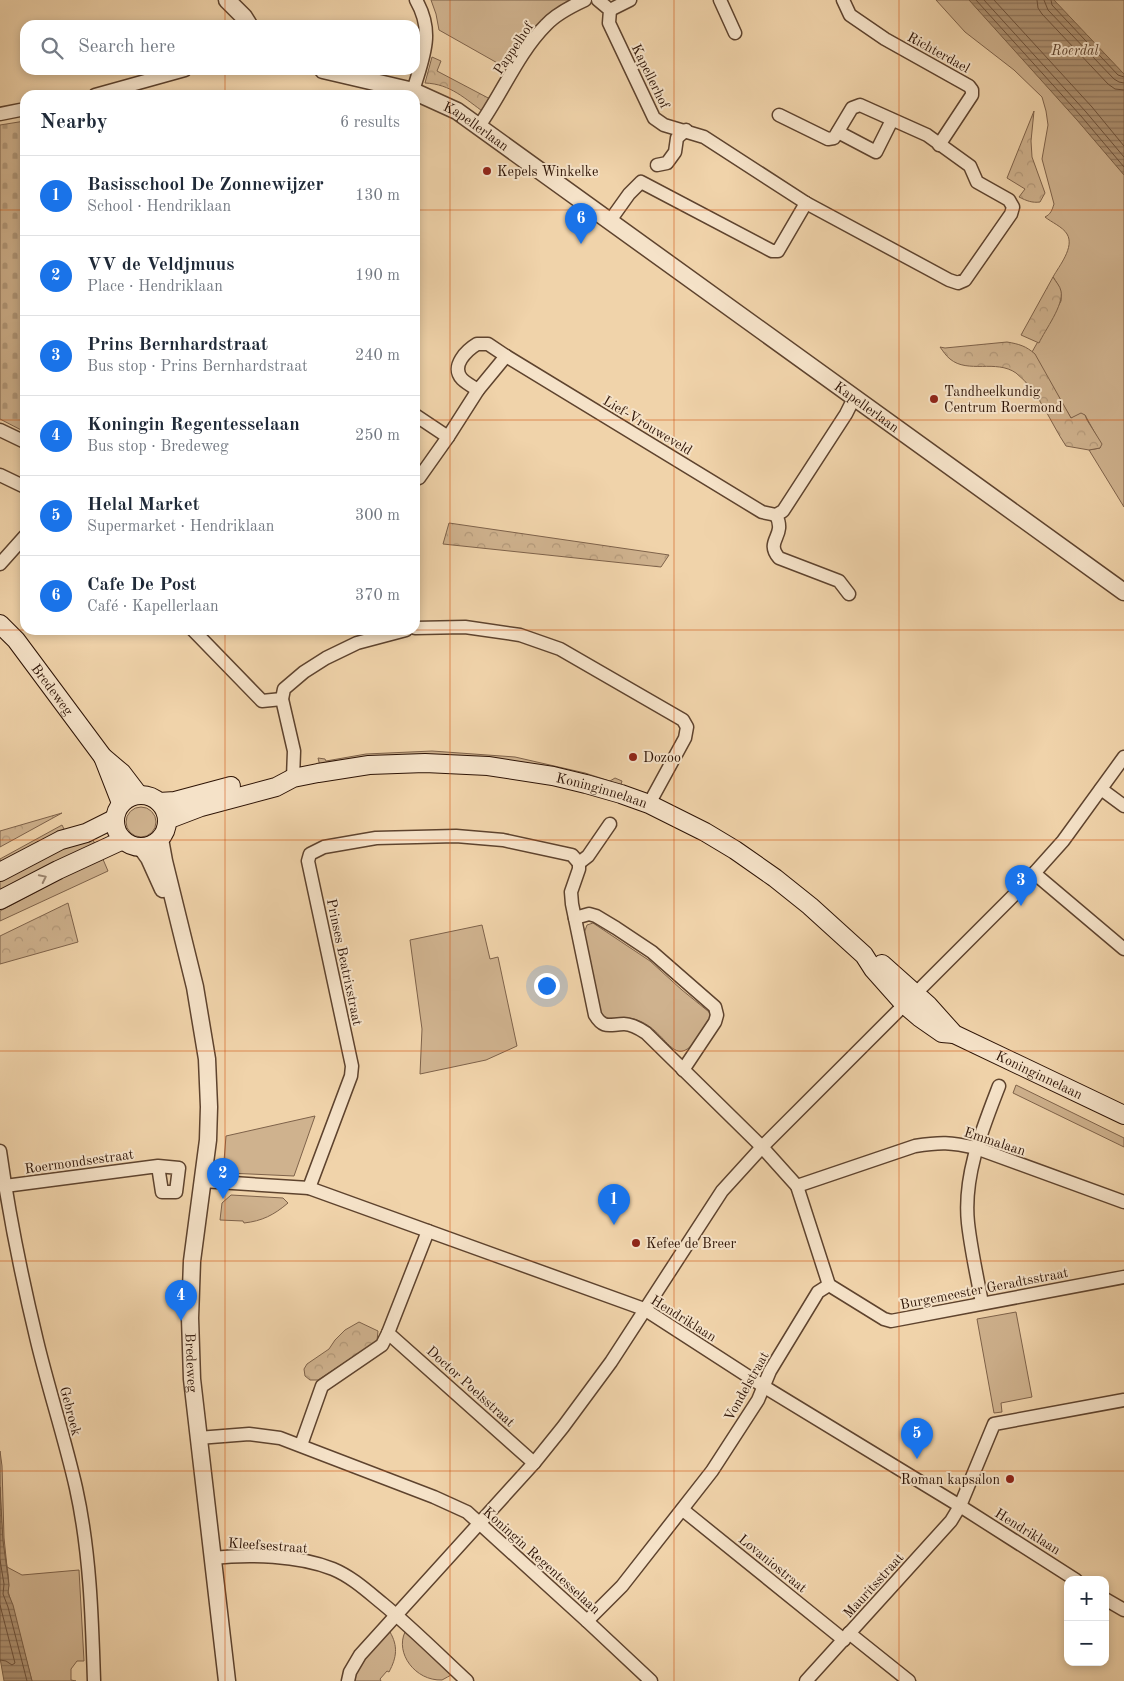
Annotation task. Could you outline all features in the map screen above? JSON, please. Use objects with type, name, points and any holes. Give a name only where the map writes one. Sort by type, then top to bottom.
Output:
[{"type":"main road","name":"Bredeweg","points":[[0,624],[16,640],[103,757],[122,773],[138,794]]},
{"type":"main road","name":"Bredeweg","points":[[103,757],[118,811]]},
{"type":"main road","name":"Koninginnelaan","points":[[160,802],[175,801],[274,776],[293,778],[370,765],[425,763],[488,766],[553,776],[621,794],[649,804],[705,832],[775,878],[810,906],[864,955],[880,962],[910,999],[919,1017],[942,1033],[954,1034],[1124,1116]]},
{"type":"main road","name":"Koninginnelaan","points":[[167,820],[209,805],[276,787],[293,778]]},
{"type":"main road","points":[[0,872],[61,840],[86,833],[118,811],[130,796],[146,795],[160,802],[164,808],[167,820],[165,830],[160,839],[148,846],[131,845],[117,833],[118,811]]},
{"type":"main road","points":[[0,900],[123,840]]},
{"type":"street","points":[[227,0],[246,20]]},
{"type":"street","points":[[416,0],[426,24],[427,42],[420,63]]},
{"type":"street","name":"Pappelhof","points":[[479,126],[505,87],[523,54],[546,25],[571,7],[585,0]]},
{"type":"street","points":[[598,0],[610,10],[630,0]]},
{"type":"street","points":[[720,0],[735,33]]},
{"type":"street","name":"Richterdael","points":[[843,0],[850,15],[885,39],[969,86],[972,90],[972,95],[939,146]]},
{"type":"street","name":"Kapellerhof","points":[[610,10],[609,23],[654,118],[664,126],[704,136],[806,203],[949,280],[958,283],[965,280],[1011,214],[1013,207],[1008,200],[977,182],[970,166],[939,146]]},
{"type":"street","points":[[113,90],[166,75]]},
{"type":"street","name":"Kapellerlaan","points":[[342,75],[399,90]]},
{"type":"street","points":[[411,90],[416,75]]},
{"type":"street","name":"Kapellerlaan","points":[[420,97],[457,112],[479,126],[502,145],[1124,592]]},
{"type":"street","points":[[779,115],[828,139],[834,138],[852,108],[860,105],[926,135],[939,146]]},
{"type":"street","points":[[1,113],[20,110]]},
{"type":"street","points":[[838,132],[876,152],[892,120]]},
{"type":"street","points":[[657,165],[667,163],[675,152],[677,138],[686,130]]},
{"type":"street","points":[[609,222],[629,194],[641,182],[772,250],[778,251],[806,203]]},
{"type":"street","name":"Lief-Vrouweveld","points":[[478,390],[462,379],[458,373],[458,366],[468,350],[477,344],[488,344],[762,512],[776,515]]},
{"type":"street","points":[[420,477],[478,390],[506,356]]},
{"type":"street","points":[[849,594],[839,581],[779,558],[773,543],[780,532],[780,522],[776,515],[784,511],[846,414],[854,398]]},
{"type":"street","points":[[420,418],[448,437]]},
{"type":"street","points":[[0,430],[20,440]]},
{"type":"street","points":[[0,475],[20,484]]},
{"type":"street","points":[[0,564],[20,542]]},
{"type":"street","points":[[420,628],[465,627],[520,634],[560,649],[682,720],[687,727],[685,738],[649,804]]},
{"type":"street","points":[[197,635],[262,701],[282,699]]},
{"type":"street","points":[[293,778],[294,751],[282,699],[284,689],[304,672],[326,658],[357,643],[387,635]]},
{"type":"street","points":[[348,1681],[350,1672],[360,1655],[534,1463],[563,1427],[611,1362],[722,1191],[762,1147],[1034,873],[1063,841],[1124,758]]},
{"type":"street","points":[[1100,789],[1124,806]]},
{"type":"street","points":[[610,824],[588,856],[579,863],[579,869],[571,892],[595,1015],[599,1022],[608,1026],[625,1024],[646,1033],[762,1147],[797,1186],[828,1285]]},
{"type":"street","name":"Prinses Beatrixstraat","points":[[310,1188],[352,1076],[352,1066],[308,861],[310,854],[324,847],[376,838],[456,836],[503,840],[549,850],[572,856],[579,863]]},
{"type":"street","name":"Bredeweg","points":[[160,839],[196,987],[207,1058],[208,1140],[193,1251],[190,1318],[192,1379],[198,1438],[227,1681]]},
{"type":"street","name":"Bredeweg","points":[[141,847],[149,858],[180,927]]},
{"type":"street","points":[[1034,873],[1124,949]]},
{"type":"street","points":[[575,918],[589,914],[616,928],[652,952],[715,1007],[717,1015],[715,1022],[683,1070]]},
{"type":"street","points":[[982,1303],[968,1222],[970,1180],[976,1148],[999,1086]]},
{"type":"street","name":"Emmalaan","points":[[797,1186],[915,1146],[935,1143],[956,1143],[976,1148],[1124,1202]]},
{"type":"street","name":"Gebroek","points":[[0,1151],[5,1186],[37,1342],[78,1498],[88,1565],[94,1681]]},
{"type":"street","name":"Roermondsestraat","points":[[5,1186],[158,1166]]},
{"type":"street","name":"Hendriklaan","points":[[202,1181],[310,1188],[644,1309],[763,1386],[960,1506],[1070,1576]]},
{"type":"street","points":[[301,1445],[322,1386],[382,1345],[428,1231]]},
{"type":"street","name":"Burgemeester Geradtsstraat","points":[[828,1285],[884,1319],[891,1321],[1124,1277]]},
{"type":"street","name":"Vondelstraat","points":[[588,1621],[622,1586],[712,1471],[758,1400],[770,1371],[818,1292],[828,1285]]},
{"type":"street","name":"Doctor Poelsstraat","points":[[388,1332],[534,1463]]},
{"type":"street","name":"Mauritsstraat","points":[[806,1681],[952,1521],[994,1424],[1124,1400]]},
{"type":"street","name":"Koningin Regentesselaan","points":[[198,1438],[249,1434],[280,1438],[434,1496],[467,1512],[588,1621],[651,1681]]},
{"type":"street","name":"Lovaniostraat","points":[[682,1510],[846,1636],[909,1681]]},
{"type":"street","name":"Kleefsestraat","points":[[212,1558],[240,1556],[299,1560],[332,1569],[359,1584],[396,1614],[467,1681]]},
{"type":"street","points":[[1109,1600],[1124,1609]]},
{"type":"green space","points":[[431,0],[570,0],[542,20],[508,69],[439,30]]},
{"type":"green space","points":[[936,0],[1124,0],[1124,507],[1089,450],[1100,448],[1096,435],[1085,415],[1071,418],[1032,352],[1061,301],[1060,289],[1053,277],[1069,245],[1069,239],[1065,231],[1045,217],[1050,213],[1054,204],[1042,159],[1048,125],[1042,97],[1014,70],[965,32]]},
{"type":"green space","points":[[432,57],[441,61],[437,71],[492,100],[485,113],[450,89],[425,83]]},
{"type":"green space","points":[[1034,111],[1031,141],[1032,157],[1045,193],[1040,202],[1019,197],[1025,189],[1007,178]]},
{"type":"green space","points":[[20,122],[20,429],[0,419],[0,125]]},
{"type":"green space","points":[[1053,277],[1060,289],[1060,303],[1039,343],[1021,335]]},
{"type":"green space","points":[[1007,342],[1029,349],[1035,354],[1071,418],[1081,413],[1085,415],[1102,444],[1100,448],[1089,450],[1066,446],[1038,398],[1016,373],[1000,367],[965,366],[949,358],[940,347]]},
{"type":"green space","points":[[449,523],[669,555],[661,567],[443,544]]},
{"type":"green space","points":[[432,751],[515,757],[585,773],[610,781],[615,778],[622,781],[620,788],[584,776],[320,766],[318,758],[325,759],[326,761],[366,754]]},
{"type":"green space","points":[[141,807],[147,808],[155,816],[155,828],[147,836],[141,837],[135,836],[127,828],[126,822],[127,816],[135,808]]},
{"type":"green space","points":[[62,813],[0,847],[0,831]]},
{"type":"green space","points":[[62,825],[66,833],[0,868],[0,859]]},
{"type":"green space","points":[[92,837],[96,847],[0,896],[0,876],[45,852]]},
{"type":"green space","points":[[102,857],[108,871],[0,921],[0,911]]},
{"type":"green space","points":[[68,903],[78,942],[0,964],[0,936]]},
{"type":"green space","points":[[593,923],[650,961],[709,1012],[711,1017],[698,1038],[688,1048],[680,1051],[673,1048],[647,1025],[634,1019],[608,1018],[600,1014],[584,933],[587,925]]},
{"type":"green space","points":[[482,925],[490,959],[498,957],[517,1046],[486,1060],[420,1074],[422,1029],[410,940]]},
{"type":"green space","points":[[1016,1085],[1124,1138],[1124,1147],[1013,1093]]},
{"type":"green space","points":[[315,1116],[294,1176],[228,1173],[224,1161],[226,1136]]},
{"type":"green space","points":[[231,1195],[283,1198],[288,1203],[273,1214],[256,1221],[244,1223],[243,1221],[220,1220],[222,1203]]},
{"type":"green space","points":[[1016,1312],[1032,1397],[1001,1403],[1002,1412],[994,1413],[977,1319]]},
{"type":"green space","points":[[359,1322],[378,1331],[377,1341],[318,1380],[310,1380],[305,1376],[304,1369],[307,1364],[329,1349],[345,1330]]},
{"type":"green space","points":[[0,1451],[4,1538],[7,1566],[1,1518]]},
{"type":"green space","points":[[7,1567],[22,1575],[79,1570],[84,1661],[77,1661],[71,1669],[71,1680],[76,1681],[32,1681],[8,1591]]},
{"type":"green space","points":[[390,1632],[396,1652],[389,1672],[387,1671],[380,1679],[381,1681],[354,1681],[364,1660]]},
{"type":"green space","points":[[405,1632],[453,1674],[442,1680],[423,1676],[416,1671],[405,1657],[403,1640]]},
{"type":"water","name":"Roerdal","points":[[969,0],[1054,0],[1124,74],[1124,175],[1077,120]]},
{"type":"water","points":[[0,1487],[3,1541],[9,1585],[8,1593],[13,1605],[32,1681],[4,1681],[0,1658]]},
{"type":"place","name":"Kepels Winkelke","points":[[487,171]]},
{"type":"place","name":"Cafe De Post","points":[[581,244]]},
{"type":"place","name":"Tandheelkundig Centrum Roermond","points":[[934,399]]},
{"type":"place","name":"Dozoo","points":[[633,757]]},
{"type":"place","name":"Prins Bernhardstraat","points":[[1021,906]]},
{"type":"place","name":"VV de Veldjmuus","points":[[223,1199]]},
{"type":"place","name":"Basisschool De Zonnewijzer","points":[[614,1225]]},
{"type":"place","name":"Kefee de Breer","points":[[636,1243]]},
{"type":"place","name":"Koningin Regentesselaan","points":[[181,1321]]},
{"type":"place","name":"Helal Market","points":[[917,1459]]},
{"type":"place","name":"Roman kapsalon","points":[[1010,1479]]}]
